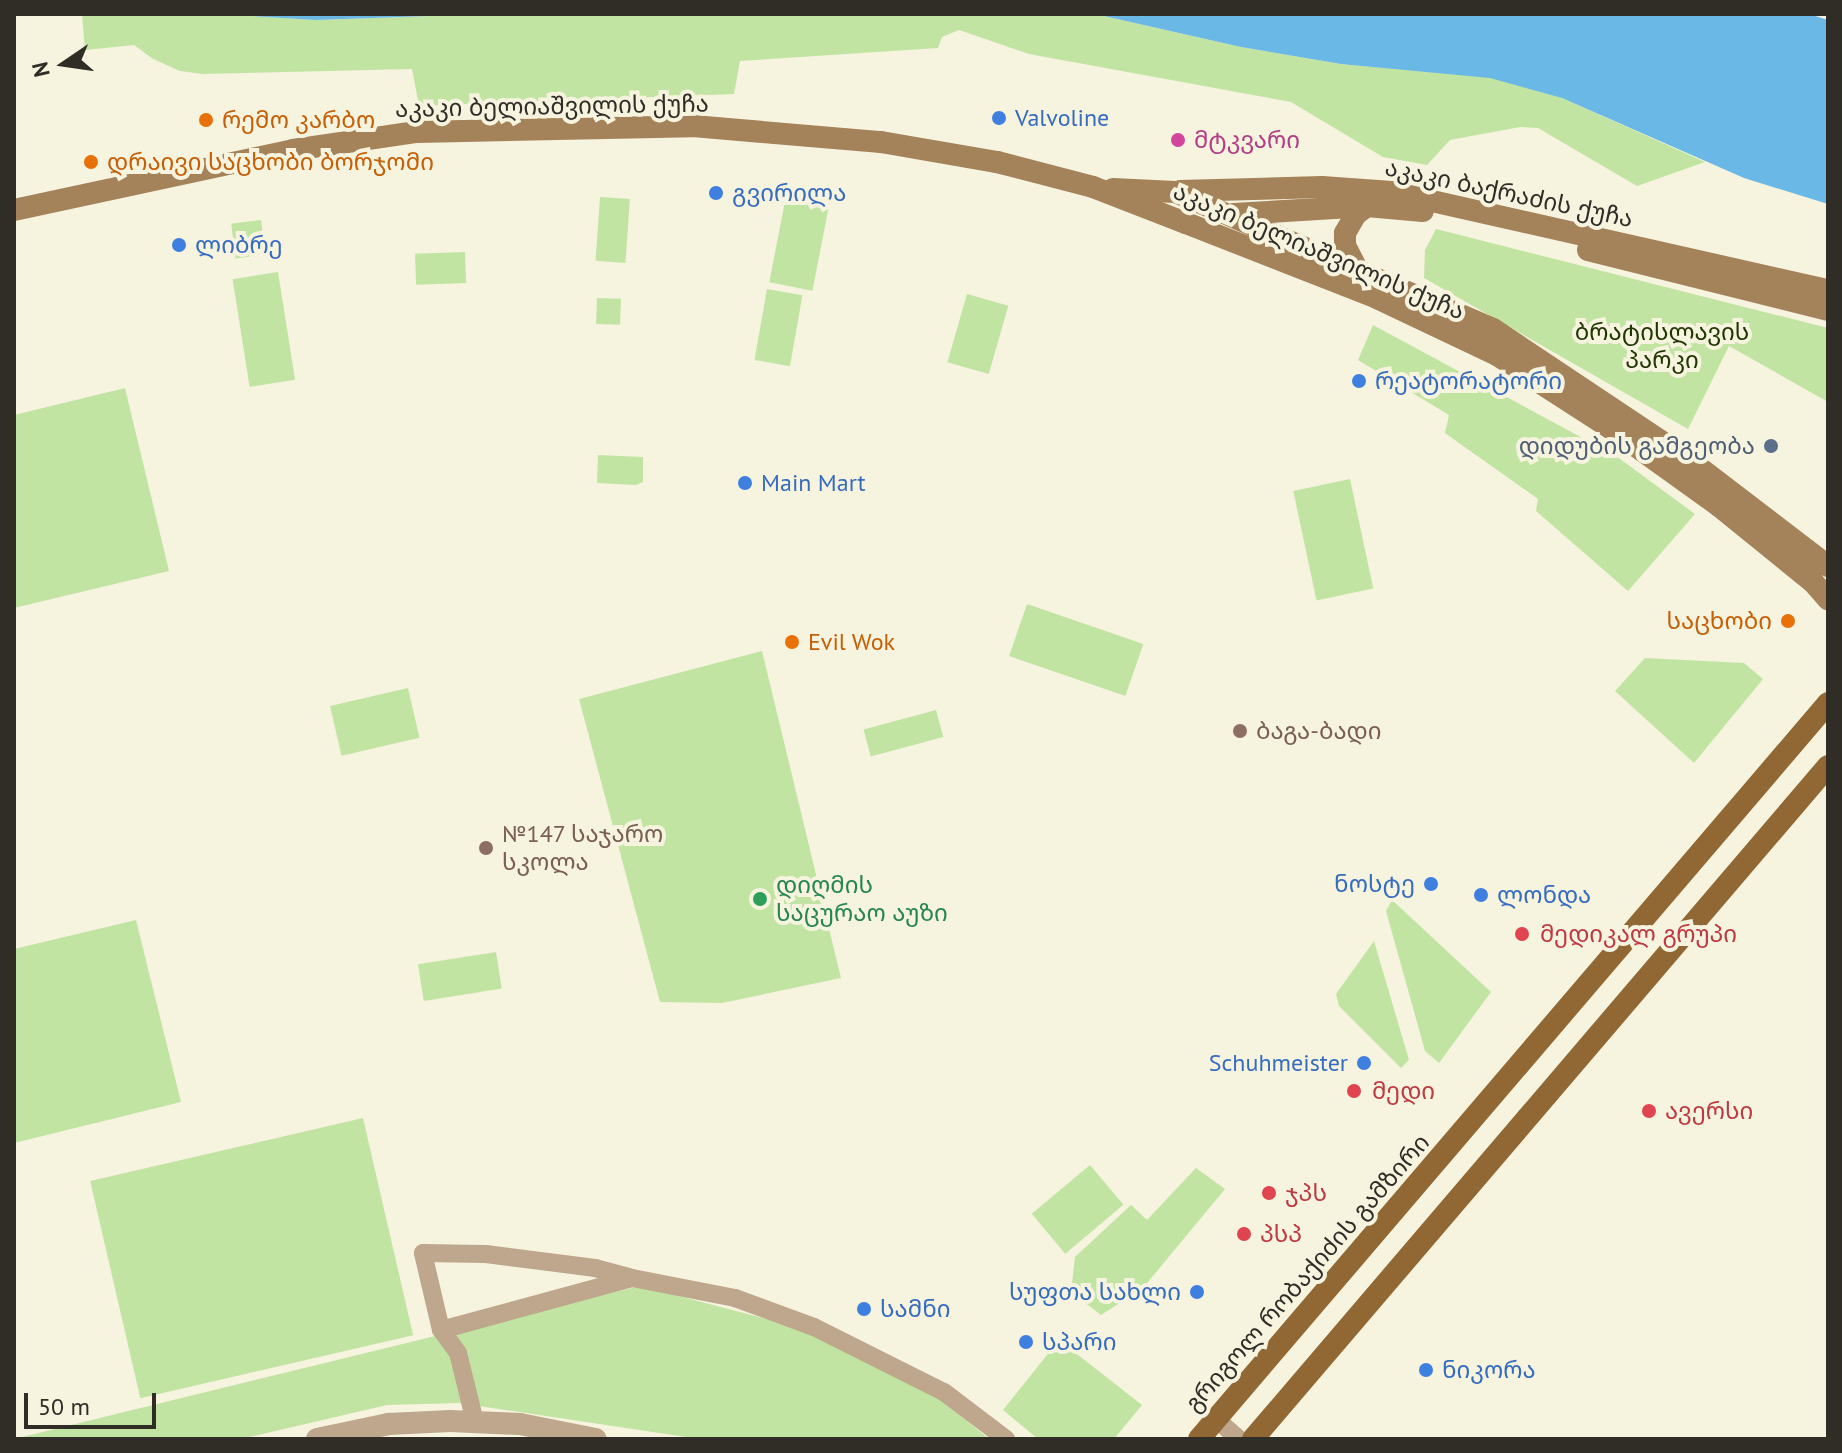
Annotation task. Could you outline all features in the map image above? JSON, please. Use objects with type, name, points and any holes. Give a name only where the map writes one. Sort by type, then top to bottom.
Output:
[{"type":"main road","name":"აკაკი ბელიაშვილის ქუჩა","points":[[14,210],[346,139],[417,132],[693,126],[881,142],[997,162],[1093,187],[1377,298],[1497,355],[1612,429],[1719,506],[1813,582],[1828,599]]},
{"type":"main road","name":"აკაკი ბელიაშვილის ქუჩა","points":[[1093,187],[1175,192],[1356,267],[1493,329],[1688,459],[1828,566]]},
{"type":"main road","name":"აკაკი ბაქრაძის ქუჩა","points":[[1175,192],[1322,187],[1392,192],[1828,290]]},
{"type":"main road","name":"აკაკი ბაქრაძის ქუჩა","points":[[1186,223],[1226,215],[1367,206],[1434,212],[1828,310]]},
{"type":"main road","points":[[1356,267],[1345,245],[1345,233],[1356,214],[1367,206]]},
{"type":"main road","name":"გრიგოლ რობაქიძის გამზირი","points":[[1199,1439],[1828,703]]},
{"type":"main road","points":[[1253,1439],[1828,766]]},
{"type":"street","points":[[475,1422],[458,1353],[441,1330],[423,1253],[486,1254],[595,1268],[735,1298],[814,1327],[944,1392],[1006,1439]]},
{"type":"street","points":[[441,1330],[632,1278]]},
{"type":"street","points":[[1216,1419],[1239,1439]]},
{"type":"street","points":[[317,1439],[389,1424],[475,1422],[520,1424],[596,1439]]},
{"type":"green space","points":[[82,14],[218,14],[317,20],[486,14],[1095,14],[1241,47],[1341,64],[1490,77],[1562,98],[1705,162],[1637,186],[1538,128],[1520,127],[1450,140],[1427,165],[1383,157],[1291,102],[1029,54],[959,30],[942,37],[938,48],[740,61],[734,94],[419,106],[412,69],[203,74],[180,71],[153,59],[134,45],[85,50]]},
{"type":"green space","points":[[787,191],[830,199],[812,291],[769,282]]},
{"type":"green space","points":[[600,197],[630,199],[625,263],[596,261]]},
{"type":"green space","points":[[261,220],[265,255],[235,258],[231,224]]},
{"type":"green space","name":"ბრატისლავის პარკი","points":[[1436,229],[1828,328],[1828,402],[1729,346],[1688,429],[1424,278],[1425,250]]},
{"type":"green space","points":[[465,252],[466,283],[416,285],[415,254]]},
{"type":"green space","points":[[278,272],[295,380],[250,387],[233,279]]},
{"type":"green space","points":[[767,289],[802,295],[790,366],[754,360]]},
{"type":"green space","points":[[967,294],[1008,306],[989,374],[947,362]]},
{"type":"green space","points":[[597,298],[621,299],[620,325],[596,324]]},
{"type":"green space","points":[[1373,325],[1616,456],[1695,514],[1628,591],[1536,511],[1538,499],[1445,433],[1449,415],[1358,360]]},
{"type":"green space","points":[[125,388],[169,571],[14,608],[14,415]]},
{"type":"green space","points":[[598,455],[643,457],[643,482],[636,485],[597,483]]},
{"type":"green space","points":[[1350,479],[1373,589],[1317,601],[1293,491]]},
{"type":"green space","points":[[1027,604],[1143,644],[1125,696],[1009,656]]},
{"type":"green space","points":[[762,651],[841,978],[722,1003],[660,1002],[579,699]]},
{"type":"green space","points":[[1645,658],[1744,663],[1763,679],[1694,763],[1615,691]]},
{"type":"green space","points":[[408,688],[419,738],[342,756],[330,706]]},
{"type":"green space","points":[[936,710],[943,737],[871,756],[864,729]]},
{"type":"green space","points":[[1392,900],[1491,992],[1439,1063],[1425,1051],[1386,911]]},
{"type":"green space","points":[[136,920],[181,1102],[14,1143],[14,949]]},
{"type":"green space","points":[[1374,941],[1409,1060],[1401,1068],[1339,1006],[1336,994]]},
{"type":"green space","points":[[496,952],[502,989],[424,1001],[418,964]]},
{"type":"green space","points":[[363,1118],[413,1335],[140,1398],[90,1181]]},
{"type":"green space","points":[[1090,1165],[1123,1205],[1065,1254],[1032,1214]]},
{"type":"green space","points":[[1196,1168],[1225,1189],[1143,1288],[1101,1315],[1071,1292],[1075,1257],[1131,1205],[1147,1220]]},
{"type":"green space","points":[[640,1286],[809,1330],[937,1396],[989,1439],[699,1439],[459,1403],[387,1405],[241,1439],[14,1439]]},
{"type":"green space","points":[[1059,1340],[1142,1405],[1114,1439],[1038,1439],[1003,1410]]},
{"type":"water","points":[[218,14],[486,14],[316,20]]},
{"type":"water","points":[[1095,14],[1809,14],[1828,20],[1828,204],[1744,178],[1562,98],[1490,78],[1341,64],[1241,47]]},
{"type":"place","name":"Valvoline","points":[[999,118]]},
{"type":"place","name":"რემო კარბო","points":[[206,120]]},
{"type":"place","name":"მტკვარი","points":[[1178,140]]},
{"type":"place","name":"დრაივი საცხობი ბორჯომი","points":[[91,162]]},
{"type":"place","name":"გვირილა","points":[[716,193]]},
{"type":"place","name":"ლიბრე","points":[[179,245]]},
{"type":"place","name":"რეატორატორი","points":[[1359,381]]},
{"type":"place","name":"დიდუბის გამგეობა","points":[[1771,446]]},
{"type":"place","name":"Main Mart","points":[[745,483]]},
{"type":"place","name":"საცხობი","points":[[1788,621]]},
{"type":"place","name":"Evil Wok","points":[[792,642]]},
{"type":"place","name":"ბაგა-ბადი","points":[[1240,731]]},
{"type":"place","name":"№147 საჯარო სკოლა","points":[[486,848]]},
{"type":"place","name":"ნოსტე","points":[[1431,884]]},
{"type":"place","name":"ლონდა","points":[[1481,895]]},
{"type":"place","name":"დიღმის საცურაო აუზი","points":[[760,899]]},
{"type":"place","name":"მედიკალ გრუპი","points":[[1522,934]]},
{"type":"place","name":"Schuhmeister","points":[[1364,1063]]},
{"type":"place","name":"მედი","points":[[1354,1091]]},
{"type":"place","name":"ავერსი","points":[[1649,1111]]},
{"type":"place","name":"ჯპს","points":[[1269,1193]]},
{"type":"place","name":"პსპ","points":[[1244,1234]]},
{"type":"place","name":"სუფთა სახლი","points":[[1197,1292]]},
{"type":"place","name":"სამნი","points":[[864,1309]]},
{"type":"place","name":"სპარი","points":[[1026,1342]]},
{"type":"place","name":"ნიკორა","points":[[1426,1370]]}]
